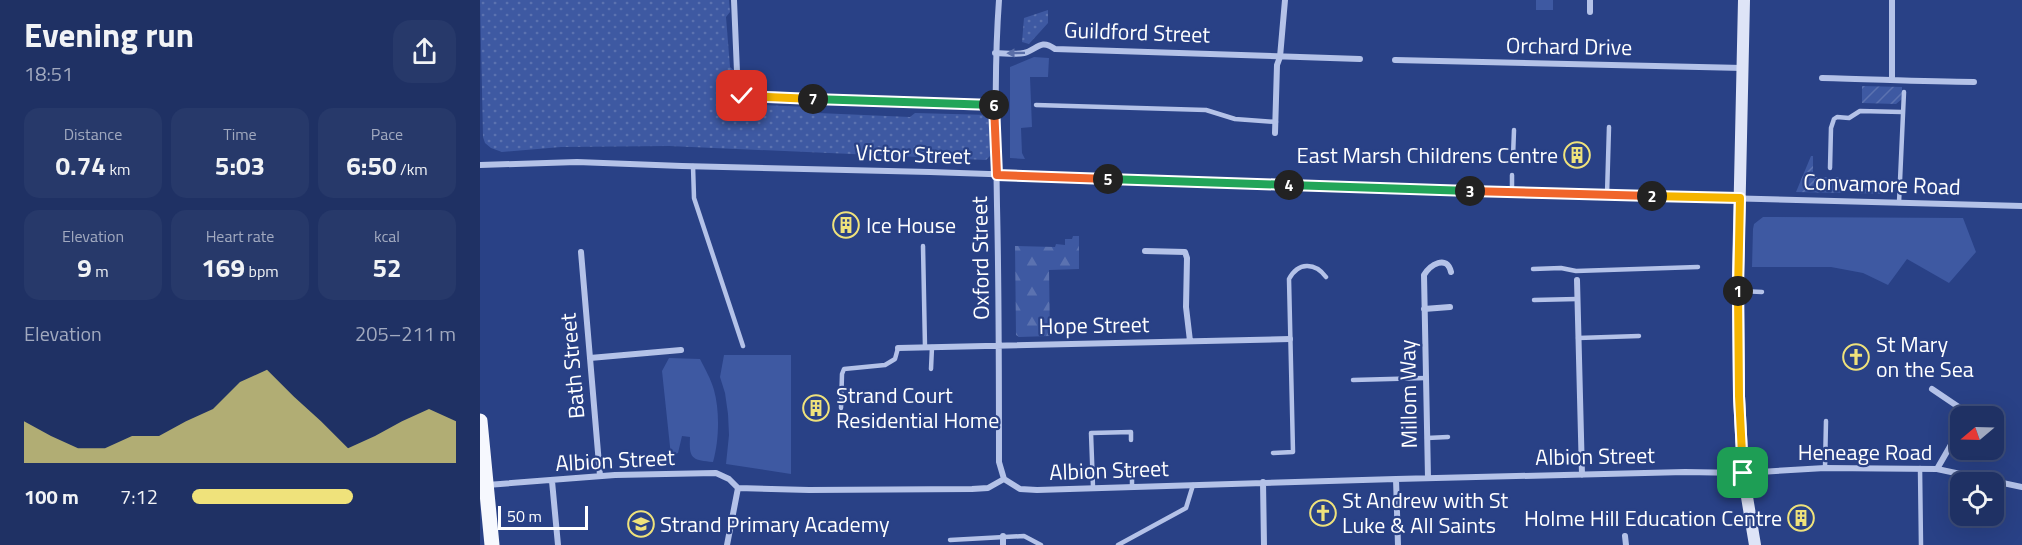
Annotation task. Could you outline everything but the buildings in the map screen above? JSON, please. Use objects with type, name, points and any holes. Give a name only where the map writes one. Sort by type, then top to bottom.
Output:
[{"type":"main road","points":[[480,421],[483,486],[492,545]]},
{"type":"street","points":[[734,0],[738,96],[995,105]]},
{"type":"street","name":"Oxford Street","points":[[999,0],[995,53],[995,105],[999,462],[1004,479]]},
{"type":"street","points":[[1275,133],[1277,65],[1280,57],[1285,0]]},
{"type":"street","points":[[1590,0],[1590,12]]},
{"type":"street","points":[[1744,0],[1738,291],[1739,396],[1743,473],[1755,545]]},
{"type":"street","points":[[1892,0],[1892,79]]},
{"type":"street","name":"Guildford Street","points":[[995,53],[1026,53],[1038,45],[1049,45],[1055,49],[1280,57]]},
{"type":"street","points":[[1280,57],[1360,59]]},
{"type":"street","name":"Orchard Drive","points":[[1395,60],[1743,68]]},
{"type":"street","points":[[1822,78],[1892,79],[1904,82],[1974,82]]},
{"type":"street","name":"Victor Street","points":[[480,165],[577,162],[1740,198]]},
{"type":"street","name":"Convamore Road","points":[[1740,198],[2022,206]]},
{"type":"street","points":[[1145,251],[1185,252],[1187,258],[1186,307],[1190,341]]},
{"type":"street","name":"Bath Street","points":[[581,252],[600,476]]},
{"type":"street","name":"Millom Way","points":[[1428,478],[1424,275],[1432,265],[1442,262],[1450,266],[1451,272]]},
{"type":"street","points":[[1577,280],[1582,475]]},
{"type":"street","name":"Millom Way","points":[[1424,309],[1450,307]]},
{"type":"street","name":"Hope Street","points":[[898,348],[1290,339]]},
{"type":"street","points":[[590,358],[681,350]]},
{"type":"street","points":[[1932,389],[1958,406]]},
{"type":"street","points":[[1937,469],[1950,446]]},
{"type":"street","name":"Heneage Road","points":[[1743,473],[1825,468],[1920,468],[1937,469],[2022,487]]},
{"type":"street","name":"Albion Street","points":[[483,486],[600,476],[716,473],[729,479],[738,488],[809,490],[972,489],[988,488],[1004,479],[1020,489],[1685,472],[1743,473]]},
{"type":"street","points":[[1396,479],[1398,545]]},
{"type":"street","points":[[552,481],[558,545]]},
{"type":"street","points":[[1263,482],[1264,545]]},
{"type":"street","points":[[727,545],[738,488]]},
{"type":"street","points":[[1003,536],[1003,545]]},
{"type":"street","points":[[1625,536],[1626,545]]},
{"type":"lane","points":[[1899,203],[1904,92]]},
{"type":"lane","points":[[1036,105],[1206,110],[1235,119],[1276,122]]},
{"type":"lane","points":[[1830,168],[1831,128],[1834,119],[1849,118],[1860,111],[1902,112]]},
{"type":"lane","points":[[1607,195],[1609,127]]},
{"type":"lane","points":[[1513,157],[1514,130]]},
{"type":"lane","points":[[693,166],[694,198],[742,346]]},
{"type":"lane","points":[[1512,175],[1512,192]]},
{"type":"lane","points":[[923,246],[931,369]]},
{"type":"lane","points":[[1273,453],[1293,452],[1289,286],[1292,273],[1297,268],[1310,266],[1317,268],[1326,277]]},
{"type":"lane","points":[[1533,269],[1561,268],[1576,271],[1698,267]]},
{"type":"lane","points":[[1576,271],[1577,280]]},
{"type":"lane","points":[[1738,291],[1762,292]]},
{"type":"lane","points":[[1534,300],[1577,299]]},
{"type":"lane","points":[[1578,338],[1639,336]]},
{"type":"lane","points":[[841,408],[844,369],[885,365],[895,359],[898,348]]},
{"type":"lane","points":[[1353,380],[1426,378]]},
{"type":"lane","points":[[1825,468],[1826,421]]},
{"type":"lane","points":[[1093,487],[1091,433],[1131,432],[1131,440]]},
{"type":"lane","points":[[1427,438],[1448,437]]},
{"type":"lane","points":[[1920,468],[1921,545]]},
{"type":"lane","points":[[1132,472],[1132,486]]},
{"type":"lane","points":[[1118,545],[1186,508],[1193,485]]},
{"type":"lane","points":[[950,540],[1024,536],[1041,545]]},
{"type":"green space","points":[[480,0],[729,0],[730,12],[726,17],[730,67],[736,72],[739,104],[807,107],[818,113],[910,117],[915,113],[990,115],[990,156],[986,160],[669,146],[561,147],[502,152],[491,148],[485,143],[483,137]]},
{"type":"green space","points":[[1536,0],[1553,0],[1553,10],[1536,10]]},
{"type":"green space","points":[[1048,10],[1048,23],[1029,44],[1022,42],[1024,18]]},
{"type":"green space","points":[[1034,57],[1049,58],[1048,77],[1030,77],[1032,127],[1021,128],[1022,153],[1025,159],[1010,158],[1010,67]]},
{"type":"green space","points":[[1862,86],[1902,87],[1902,99],[1896,104],[1862,103]]},
{"type":"green space","points":[[1811,156],[1813,156],[1813,177],[1839,177],[1839,184],[1843,184],[1843,193],[1796,192]]},
{"type":"green space","points":[[1853,188],[1893,189],[1884,194],[1853,193]]},
{"type":"green space","points":[[1763,217],[1963,218],[1976,252],[1949,283],[1907,259],[1888,285],[1863,273],[1831,267],[1752,267],[1754,224]]},
{"type":"green space","points":[[1073,236],[1079,236],[1079,269],[1049,270],[1050,336],[1019,337],[1016,335],[1015,246],[1055,247],[1056,244],[1065,245],[1065,239],[1072,239]]},
{"type":"green space","points":[[724,355],[791,355],[791,474],[726,464],[729,435],[728,414],[720,377]]},
{"type":"green space","points":[[669,358],[700,359],[711,382],[718,417],[718,436],[713,462],[693,457],[690,437],[682,436],[678,453],[671,456],[662,371]]},
{"type":"place","name":"East Marsh Childrens Centre","points":[[1577,155]]},
{"type":"place","name":"Ice House","points":[[846,225]]},
{"type":"place","name":"St Mary on the Sea","points":[[1856,357]]},
{"type":"place","name":"Strand Court Residential Home","points":[[816,408]]},
{"type":"place","name":"St Andrew with St Luke & All Saints","points":[[1323,513]]},
{"type":"place","name":"Holme Hill Education Centre","points":[[1801,518]]},
{"type":"place","name":"Strand Primary Academy","points":[[641,524]]},
{"type":"route","points":[[742,96],[995,105],[997,175],[1740,198],[1738,319],[1743,473]]}]
